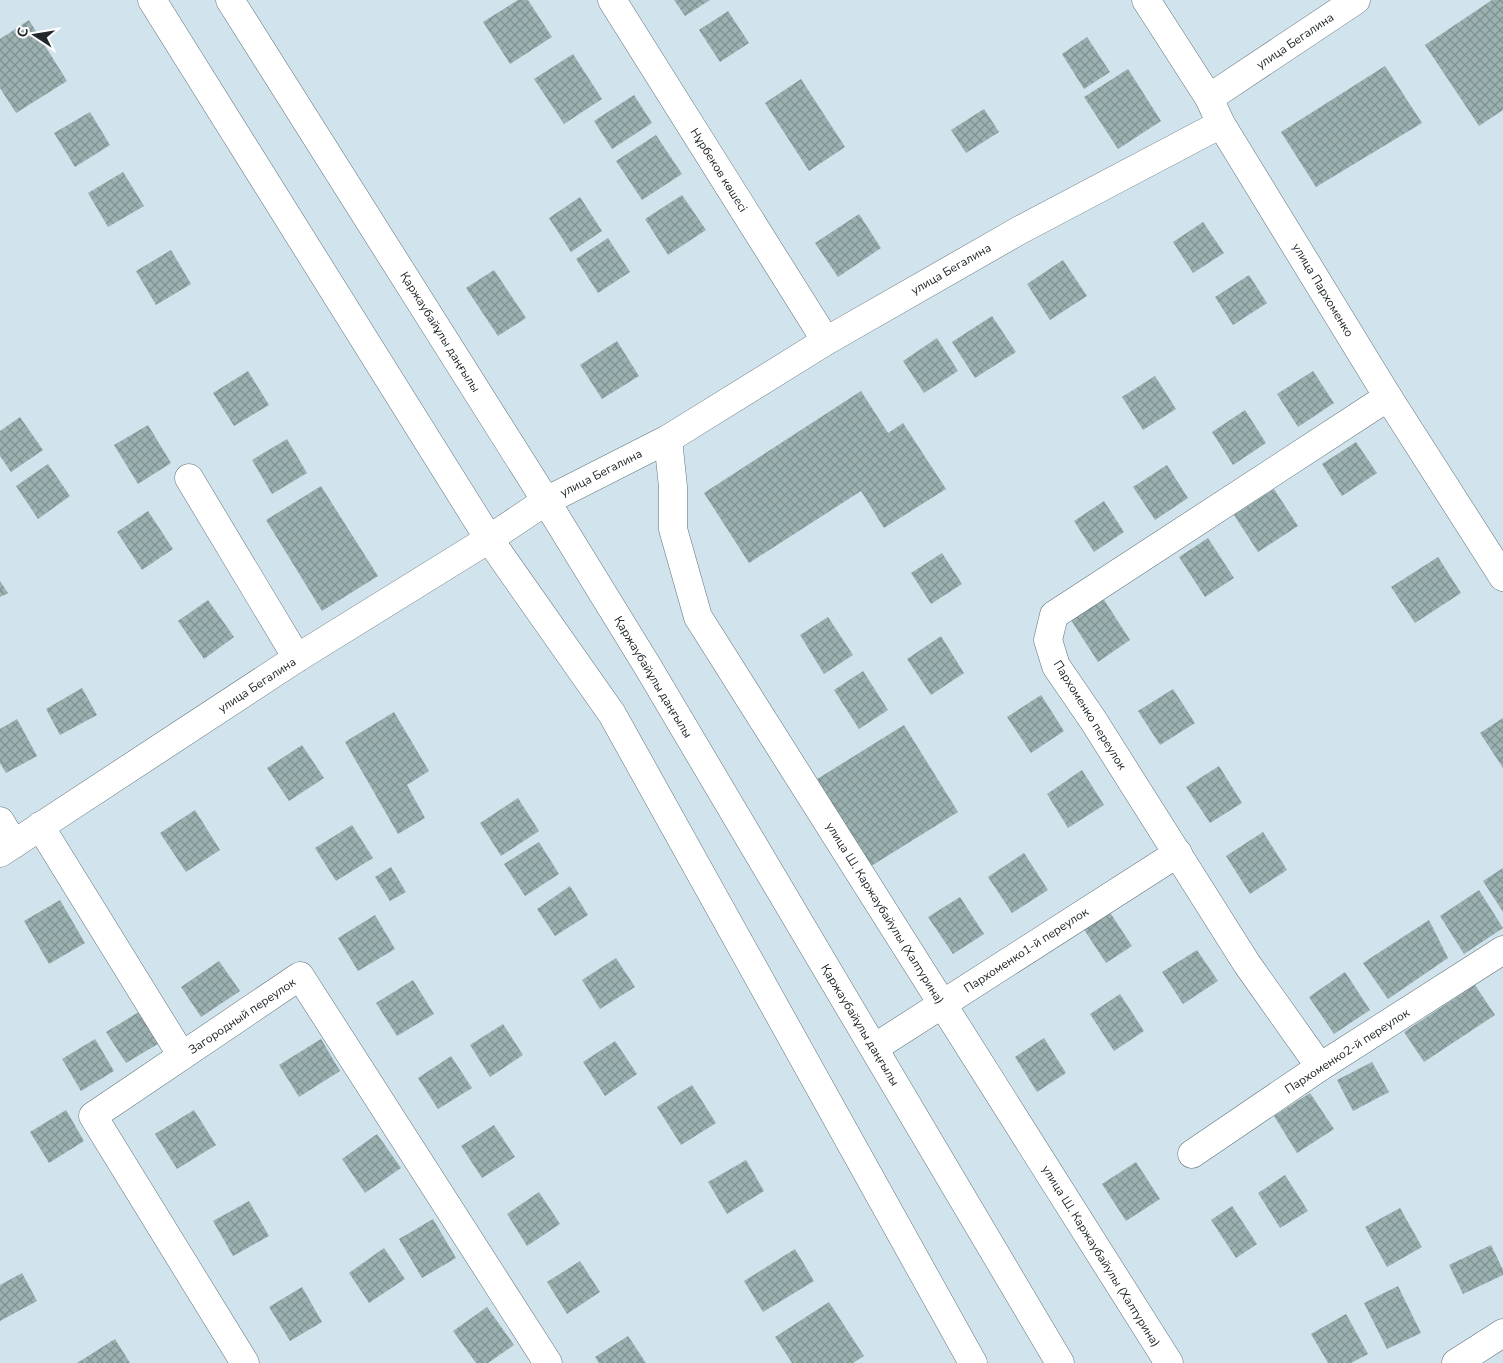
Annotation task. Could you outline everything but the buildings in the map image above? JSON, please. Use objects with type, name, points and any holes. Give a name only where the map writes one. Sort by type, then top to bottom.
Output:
[{"type":"main road","points":[[152,0],[489,539],[612,714],[973,1363]]},
{"type":"main road","name":"Қаржаубайұлы даңғылы","points":[[230,0],[546,501],[648,667],[1060,1363]]},
{"type":"main road","name":"Нұрбеков көшесі","points":[[612,0],[826,341]]},
{"type":"main road","name":"улица Пархоменко","points":[[1146,0],[1209,98],[1221,124],[1388,396],[1503,577]]},
{"type":"main road","name":"улица Бегалина","points":[[1209,98],[1356,0]]},
{"type":"main road","name":"улица Бегалина","points":[[7,848],[297,658],[489,539],[546,501],[668,439],[826,341],[1020,230],[1221,124]]},
{"type":"main road","name":"Пархоменко переулок","points":[[1320,1067],[1247,964],[1178,853],[1056,666],[1048,640],[1054,615],[1388,396]]},
{"type":"main road","name":"улица Ш. Каржаубайулы (Халтурина)","points":[[668,439],[673,487],[673,530],[698,617],[1169,1363]]},
{"type":"main road","points":[[189,478],[297,658]]},
{"type":"main road","points":[[0,821],[7,848]]},
{"type":"main road","points":[[40,826],[182,1056]]},
{"type":"main road","name":"Пархоменко1-й переулок","points":[[874,1048],[1178,853]]},
{"type":"main road","name":"Пархоменко2-й переулок","points":[[1192,1154],[1320,1067],[1503,950]]},
{"type":"main road","name":"Загородный переулок","points":[[245,1363],[93,1116],[300,976],[548,1363]]},
{"type":"main road","points":[[1456,1363],[1503,1333]]}]
